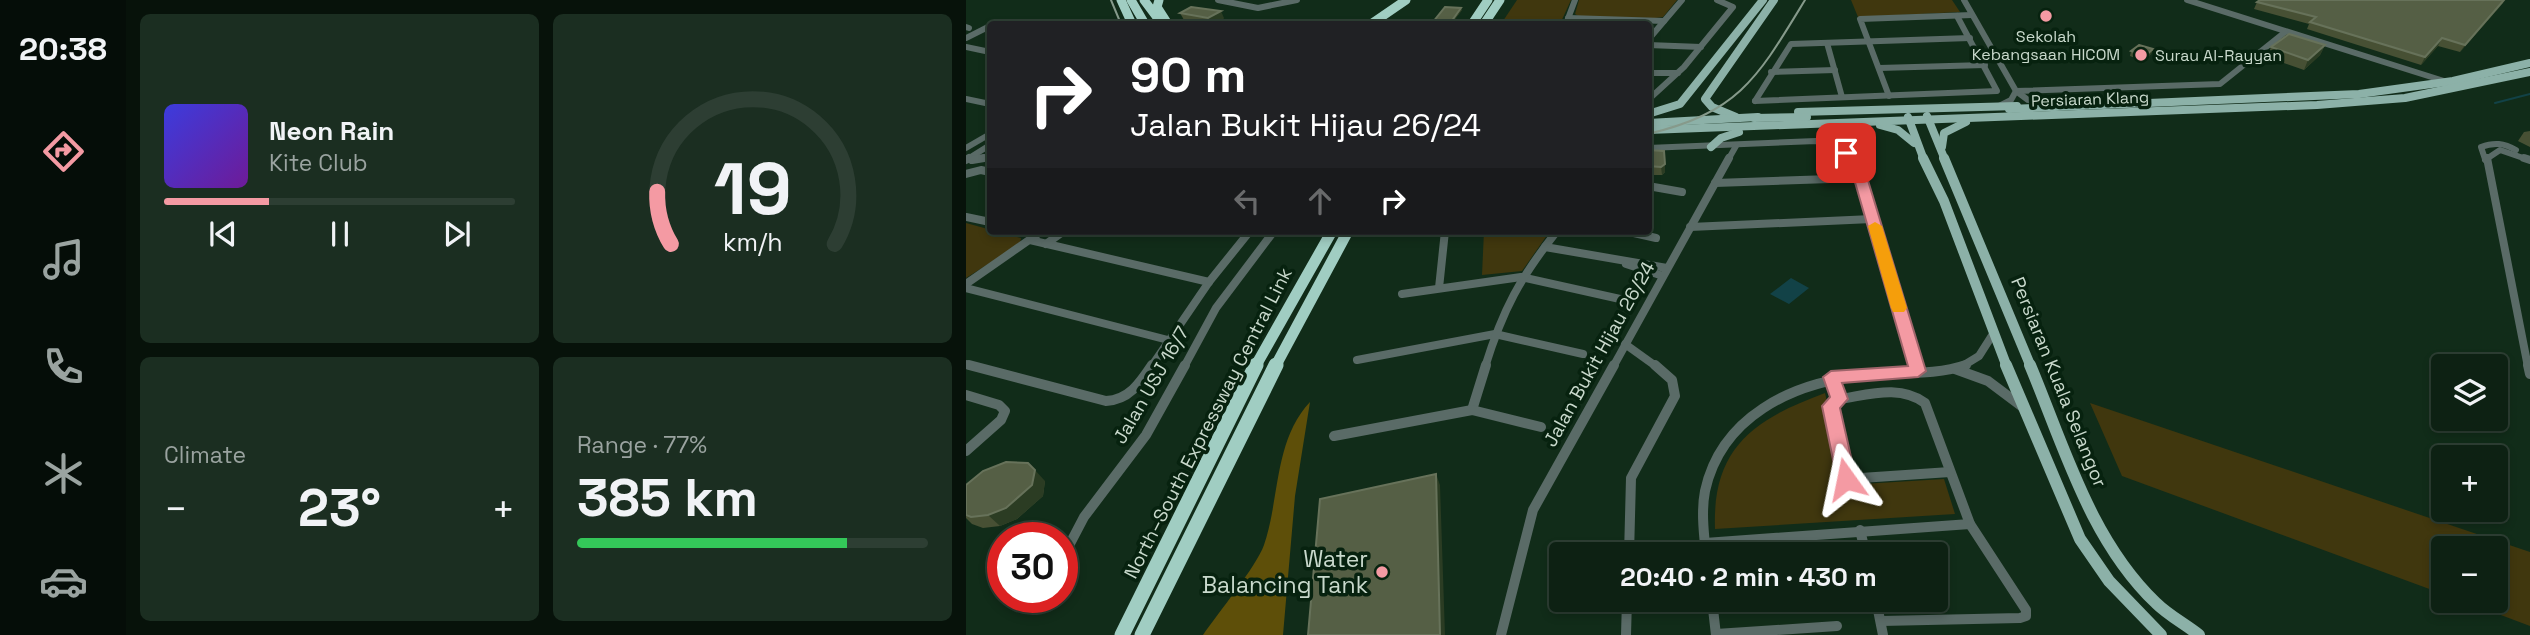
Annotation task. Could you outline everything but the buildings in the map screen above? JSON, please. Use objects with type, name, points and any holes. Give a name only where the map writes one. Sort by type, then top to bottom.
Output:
[{"type":"highway","points":[[1121,0],[1131,21]]},
{"type":"highway","points":[[1131,0],[1143,21]]},
{"type":"highway","points":[[1144,0],[1160,21]]},
{"type":"highway","points":[[1158,0],[1157,7],[1167,21]]},
{"type":"highway","points":[[1362,21],[1393,0]]},
{"type":"highway","points":[[1375,21],[1406,0]]},
{"type":"highway","points":[[1474,21],[1488,0]]},
{"type":"highway","points":[[1486,21],[1500,0]]},
{"type":"highway","name":"North–South Expressway Central Link","points":[[1122,635],[1271,334],[1330,235]]},
{"type":"highway","name":"North–South Expressway Central Link","points":[[1142,635],[1241,431],[1346,235]]},
{"type":"main road","points":[[1652,113],[1680,104],[1763,0]]},
{"type":"main road","points":[[1743,119],[1718,110],[1705,99],[1774,0]]},
{"type":"main road","name":"Persiaran Klang","points":[[1652,123],[1743,119],[1754,122],[1825,111],[2332,96],[2453,81],[2530,63]]},
{"type":"main road","name":"Persiaran Klang","points":[[1928,116],[1979,118],[2367,101],[2440,92],[2530,72]]},
{"type":"main road","name":"Persiaran Klang","points":[[1652,130],[1754,122],[1850,122],[2037,106]]},
{"type":"main road","name":"Persiaran Kuala Selangor","points":[[1928,116],[2097,525],[2122,563],[2156,603],[2199,635]]},
{"type":"main road","points":[[1712,147],[1724,136],[1754,122],[1908,117]]},
{"type":"main road","name":"Persiaran Kuala Selangor","points":[[1908,117],[1918,148],[1944,201],[1993,334],[2080,539],[2109,581],[2161,635]]},
{"type":"main road","points":[[1942,147],[1944,133],[1949,128],[1979,118]]},
{"type":"main road","points":[[1850,122],[1898,130],[1909,136],[1918,148]]},
{"type":"street","points":[[1218,0],[1258,8],[1297,0]]},
{"type":"street","points":[[1575,0],[1567,21],[1664,20]]},
{"type":"street","points":[[1652,37],[1682,0]]},
{"type":"street","points":[[1652,96],[1678,73],[1733,7],[1717,0]]},
{"type":"street","points":[[1964,0],[2016,91],[2028,100],[2048,106]]},
{"type":"street","points":[[2187,0],[2400,69],[2453,81]]},
{"type":"street","points":[[2210,7],[2221,0]]},
{"type":"street","points":[[1889,96],[1860,19],[1972,15]]},
{"type":"street","points":[[1957,16],[1970,38],[1978,52],[1998,88],[1994,92],[1755,101],[1787,46],[1970,38]]},
{"type":"street","points":[[966,38],[987,28]]},
{"type":"street","points":[[2016,91],[2220,84],[2285,32]]},
{"type":"street","points":[[1652,43],[1701,47]]},
{"type":"street","points":[[1827,43],[1842,97]]},
{"type":"street","points":[[966,47],[987,51]]},
{"type":"street","points":[[1978,52],[1993,51]]},
{"type":"street","points":[[1879,68],[1985,65]]},
{"type":"street","points":[[2400,69],[2413,80],[2410,88]]},
{"type":"street","points":[[1771,72],[1835,70]]},
{"type":"street","points":[[1652,73],[1678,73]]},
{"type":"street","points":[[1999,106],[2011,100],[2016,91]]},
{"type":"street","points":[[966,99],[987,103]]},
{"type":"street","points":[[966,148],[987,136]]},
{"type":"street","points":[[1652,148],[1816,141],[1846,153],[1856,164],[1918,371]]},
{"type":"street","points":[[2528,159],[2504,144],[2489,143],[2481,147],[2530,374]]},
{"type":"street","name":"Jalan Bukit Hijau 26/24","points":[[1501,635],[1532,510],[1735,146]]},
{"type":"street","points":[[966,161],[987,148]]},
{"type":"street","points":[[2485,159],[2500,150],[2528,159]]},
{"type":"street","points":[[977,153],[987,156]]},
{"type":"street","points":[[966,161],[987,158]]},
{"type":"street","points":[[966,174],[987,171]]},
{"type":"street","points":[[1715,183],[1860,178]]},
{"type":"street","points":[[1652,187],[1682,192]]},
{"type":"street","points":[[966,216],[987,221]]},
{"type":"street","points":[[1690,227],[1872,219]]},
{"type":"street","points":[[966,286],[1029,235],[1046,244],[1209,282]]},
{"type":"street","points":[[1046,244],[1058,235]]},
{"type":"street","points":[[966,364],[1100,401],[1113,402],[1136,387],[1244,235]]},
{"type":"street","name":"Jalan USJ 16/7","points":[[1078,528],[1146,435],[1216,308],[1271,235]]},
{"type":"street","points":[[1439,288],[1445,235]]},
{"type":"street","points":[[1472,410],[1495,334],[1521,277],[1554,235]]},
{"type":"street","points":[[1643,235],[1656,238]]},
{"type":"street","points":[[1545,247],[1665,272]]},
{"type":"street","points":[[1402,294],[1521,277],[1620,299]]},
{"type":"street","points":[[966,286],[1168,340]]},
{"type":"street","points":[[1357,360],[1495,334],[1583,354]]},
{"type":"street","points":[[1705,542],[1702,504],[1705,481],[1750,414],[1792,390],[1831,377],[1954,369],[1976,359],[1993,334]]},
{"type":"street","points":[[1625,344],[1639,351],[1672,380],[1675,396],[1631,478],[1629,542]]},
{"type":"street","points":[[1954,369],[1988,381],[2025,409]]},
{"type":"street","points":[[1831,377],[1839,399]]},
{"type":"street","points":[[1881,621],[2026,616],[2022,601],[1970,524],[1925,403],[1919,397],[1899,392],[1839,399],[1831,406],[1846,479],[1950,472]]},
{"type":"street","points":[[966,395],[999,405],[1005,411],[1001,420],[966,451]]},
{"type":"street","points":[[1334,436],[1472,410],[1541,427]]},
{"type":"street","points":[[1763,542],[1860,530],[1970,524]]},
{"type":"street","points":[[1860,530],[1863,542]]},
{"type":"street","points":[[1626,635],[1627,612]]},
{"type":"street","points":[[1713,612],[1716,634],[1838,626]]},
{"type":"street","points":[[1879,612],[1883,635]]},
{"type":"shaded area","points":[[1517,0],[1571,0],[1561,21],[1503,21]]},
{"type":"shaded area","points":[[1579,0],[1677,0],[1663,17],[1655,18],[1580,17],[1575,14]]},
{"type":"shaded area","points":[[1851,0],[1952,0],[1960,12],[1858,17]]},
{"type":"shaded area","points":[[966,223],[987,229],[987,235],[1021,238],[1020,244],[966,278]]},
{"type":"shaded area","points":[[1484,235],[1547,235],[1522,271],[1482,275]]},
{"type":"shaded area","points":[[1825,393],[1846,485],[1944,479],[1955,514],[1715,529],[1716,501],[1721,477],[1730,457],[1743,440],[1778,414]]},
{"type":"shaded area","points":[[1310,402],[1295,496],[1283,635],[1203,635],[1260,554],[1269,527],[1284,452],[1298,417]]},
{"type":"shaded area","points":[[2090,403],[2431,518],[2431,522],[2441,522],[2483,536],[2431,536],[2431,590],[2122,476]]},
{"type":"shaded area","points":[[2508,545],[2530,552],[2530,626],[2496,613],[2508,613]]},
{"type":"water","points":[[1791,278],[1809,288],[1789,304],[1770,294]]},
{"type":"waterway","points":[[2495,103],[2530,94]]},
{"type":"tram line","points":[[1111,0],[1120,21]]},
{"type":"tram line","points":[[1652,133],[1705,115],[1743,88],[1774,50],[1805,0]]},
{"type":"slow traffic","points":[[1875,226],[1899,308]]},
{"type":"place","name":"Sekolah Kebangsaan HICOM","points":[[2046,16]]},
{"type":"place","name":"Surau Al-Rayyan","points":[[2141,55]]},
{"type":"place","name":"Water Balancing Tank","points":[[1382,572]]},
{"type":"route","points":[[1846,153],[1856,164],[1918,371],[1831,377],[1839,399],[1831,406],[1846,479]]}]
